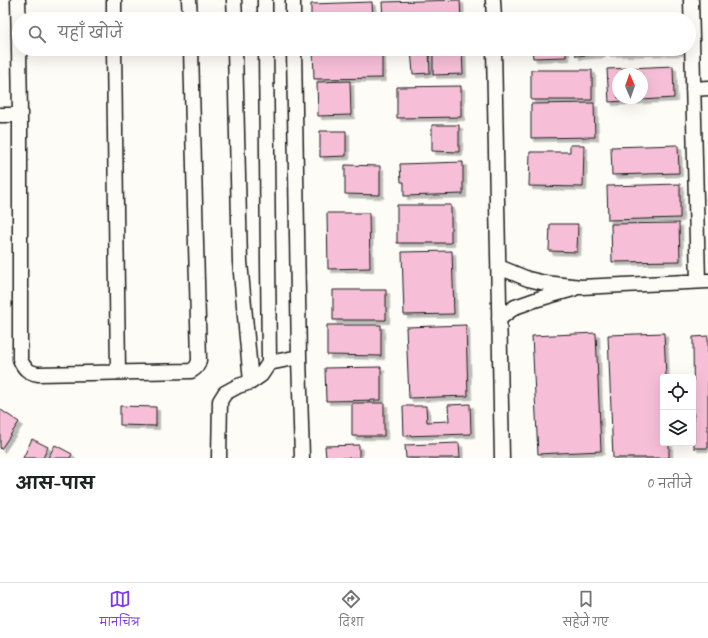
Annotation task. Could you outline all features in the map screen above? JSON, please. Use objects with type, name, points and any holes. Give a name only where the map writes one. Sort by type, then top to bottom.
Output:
[{"type":"street","points":[[18,0],[18,12]]},
{"type":"street","points":[[114,0],[114,12]]},
{"type":"street","points":[[190,0],[190,12]]},
{"type":"street","points":[[234,0],[234,12]]},
{"type":"street","points":[[265,0],[265,12]]},
{"type":"street","points":[[293,0],[293,12]]},
{"type":"street","points":[[493,0],[494,12]]},
{"type":"street","points":[[691,0],[691,12]]},
{"type":"street","points":[[19,56],[20,359],[22,366],[30,373],[38,374],[191,371],[198,365],[191,56]]},
{"type":"street","points":[[114,56],[118,372]]},
{"type":"street","points":[[235,56],[240,262],[251,382]]},
{"type":"street","points":[[219,458],[220,401],[225,393],[251,382],[261,375],[269,363],[266,56]]},
{"type":"street","points":[[294,56],[302,458]]},
{"type":"street","points":[[494,56],[502,458]]},
{"type":"street","points":[[498,267],[528,279],[545,283],[581,287],[703,281],[692,56]]},
{"type":"street","points":[[693,89],[708,88]]},
{"type":"street","points":[[0,115],[20,115]]},
{"type":"street","points":[[500,319],[515,307],[581,287]]},
{"type":"street","points":[[269,363],[299,357]]},
{"type":"building","points":[[460,0],[461,12],[383,12],[382,2]]},
{"type":"building","points":[[372,2],[373,12],[311,12],[311,4]]},
{"type":"building","points":[[313,56],[382,56],[382,78],[314,79]]},
{"type":"building","points":[[412,56],[429,56],[430,73],[413,74]]},
{"type":"building","points":[[433,56],[462,56],[463,74],[433,75]]},
{"type":"building","points":[[533,56],[566,56],[566,57],[533,58]]},
{"type":"building","points":[[673,66],[674,98],[648,100],[648,68],[629,68]]},
{"type":"building","points":[[607,69],[612,69],[612,102],[609,102]]},
{"type":"building","points":[[531,70],[592,70],[592,100],[531,100]]},
{"type":"building","points":[[350,81],[351,115],[318,116],[317,82]]},
{"type":"building","points":[[461,86],[461,117],[397,118],[397,87]]},
{"type":"building","points":[[594,103],[595,137],[531,138],[531,104]]},
{"type":"building","points":[[432,125],[459,125],[459,152],[432,151]]},
{"type":"building","points":[[320,131],[346,131],[346,156],[320,157]]},
{"type":"building","points":[[570,145],[584,145],[583,187],[529,186],[530,152],[570,152]]},
{"type":"building","points":[[678,145],[679,173],[612,175],[611,147]]},
{"type":"building","points":[[463,162],[463,194],[404,196],[404,182],[401,182],[400,164]]},
{"type":"building","points":[[345,165],[380,166],[380,195],[345,194]]},
{"type":"building","points":[[680,184],[680,218],[608,220],[607,186]]},
{"type":"building","points":[[397,205],[451,205],[451,243],[397,243]]},
{"type":"building","points":[[327,213],[369,213],[370,268],[328,269]]},
{"type":"building","points":[[679,223],[680,261],[612,262],[611,224]]},
{"type":"building","points":[[550,224],[578,224],[577,252],[549,251]]},
{"type":"building","points":[[452,251],[454,314],[404,315],[402,252]]},
{"type":"building","points":[[333,290],[386,290],[386,320],[333,320]]},
{"type":"building","points":[[327,325],[381,325],[381,356],[327,355]]},
{"type":"building","points":[[466,325],[468,396],[409,398],[406,327]]},
{"type":"building","points":[[596,333],[601,451],[538,454],[532,336]]},
{"type":"building","points":[[664,333],[666,374],[660,374],[660,446],[669,446],[669,458],[613,458],[608,335]]},
{"type":"building","points":[[708,336],[708,448],[694,448],[694,446],[696,446],[696,374],[693,374],[693,337]]},
{"type":"building","points":[[381,367],[381,400],[326,401],[325,368]]},
{"type":"building","points":[[352,403],[384,403],[384,436],[352,436]]},
{"type":"building","points":[[470,404],[471,434],[404,436],[403,406],[426,406],[427,422],[449,421],[448,405]]},
{"type":"building","points":[[120,406],[156,407],[156,426],[120,425]]},
{"type":"building","points":[[1,410],[19,422],[1,449],[0,413]]},
{"type":"building","points":[[32,439],[48,447],[43,458],[23,458]]},
{"type":"building","points":[[459,443],[460,458],[406,458],[405,445]]},
{"type":"building","points":[[55,445],[72,454],[70,458],[48,458]]},
{"type":"building","points":[[359,445],[359,458],[326,458],[325,446]]}]
